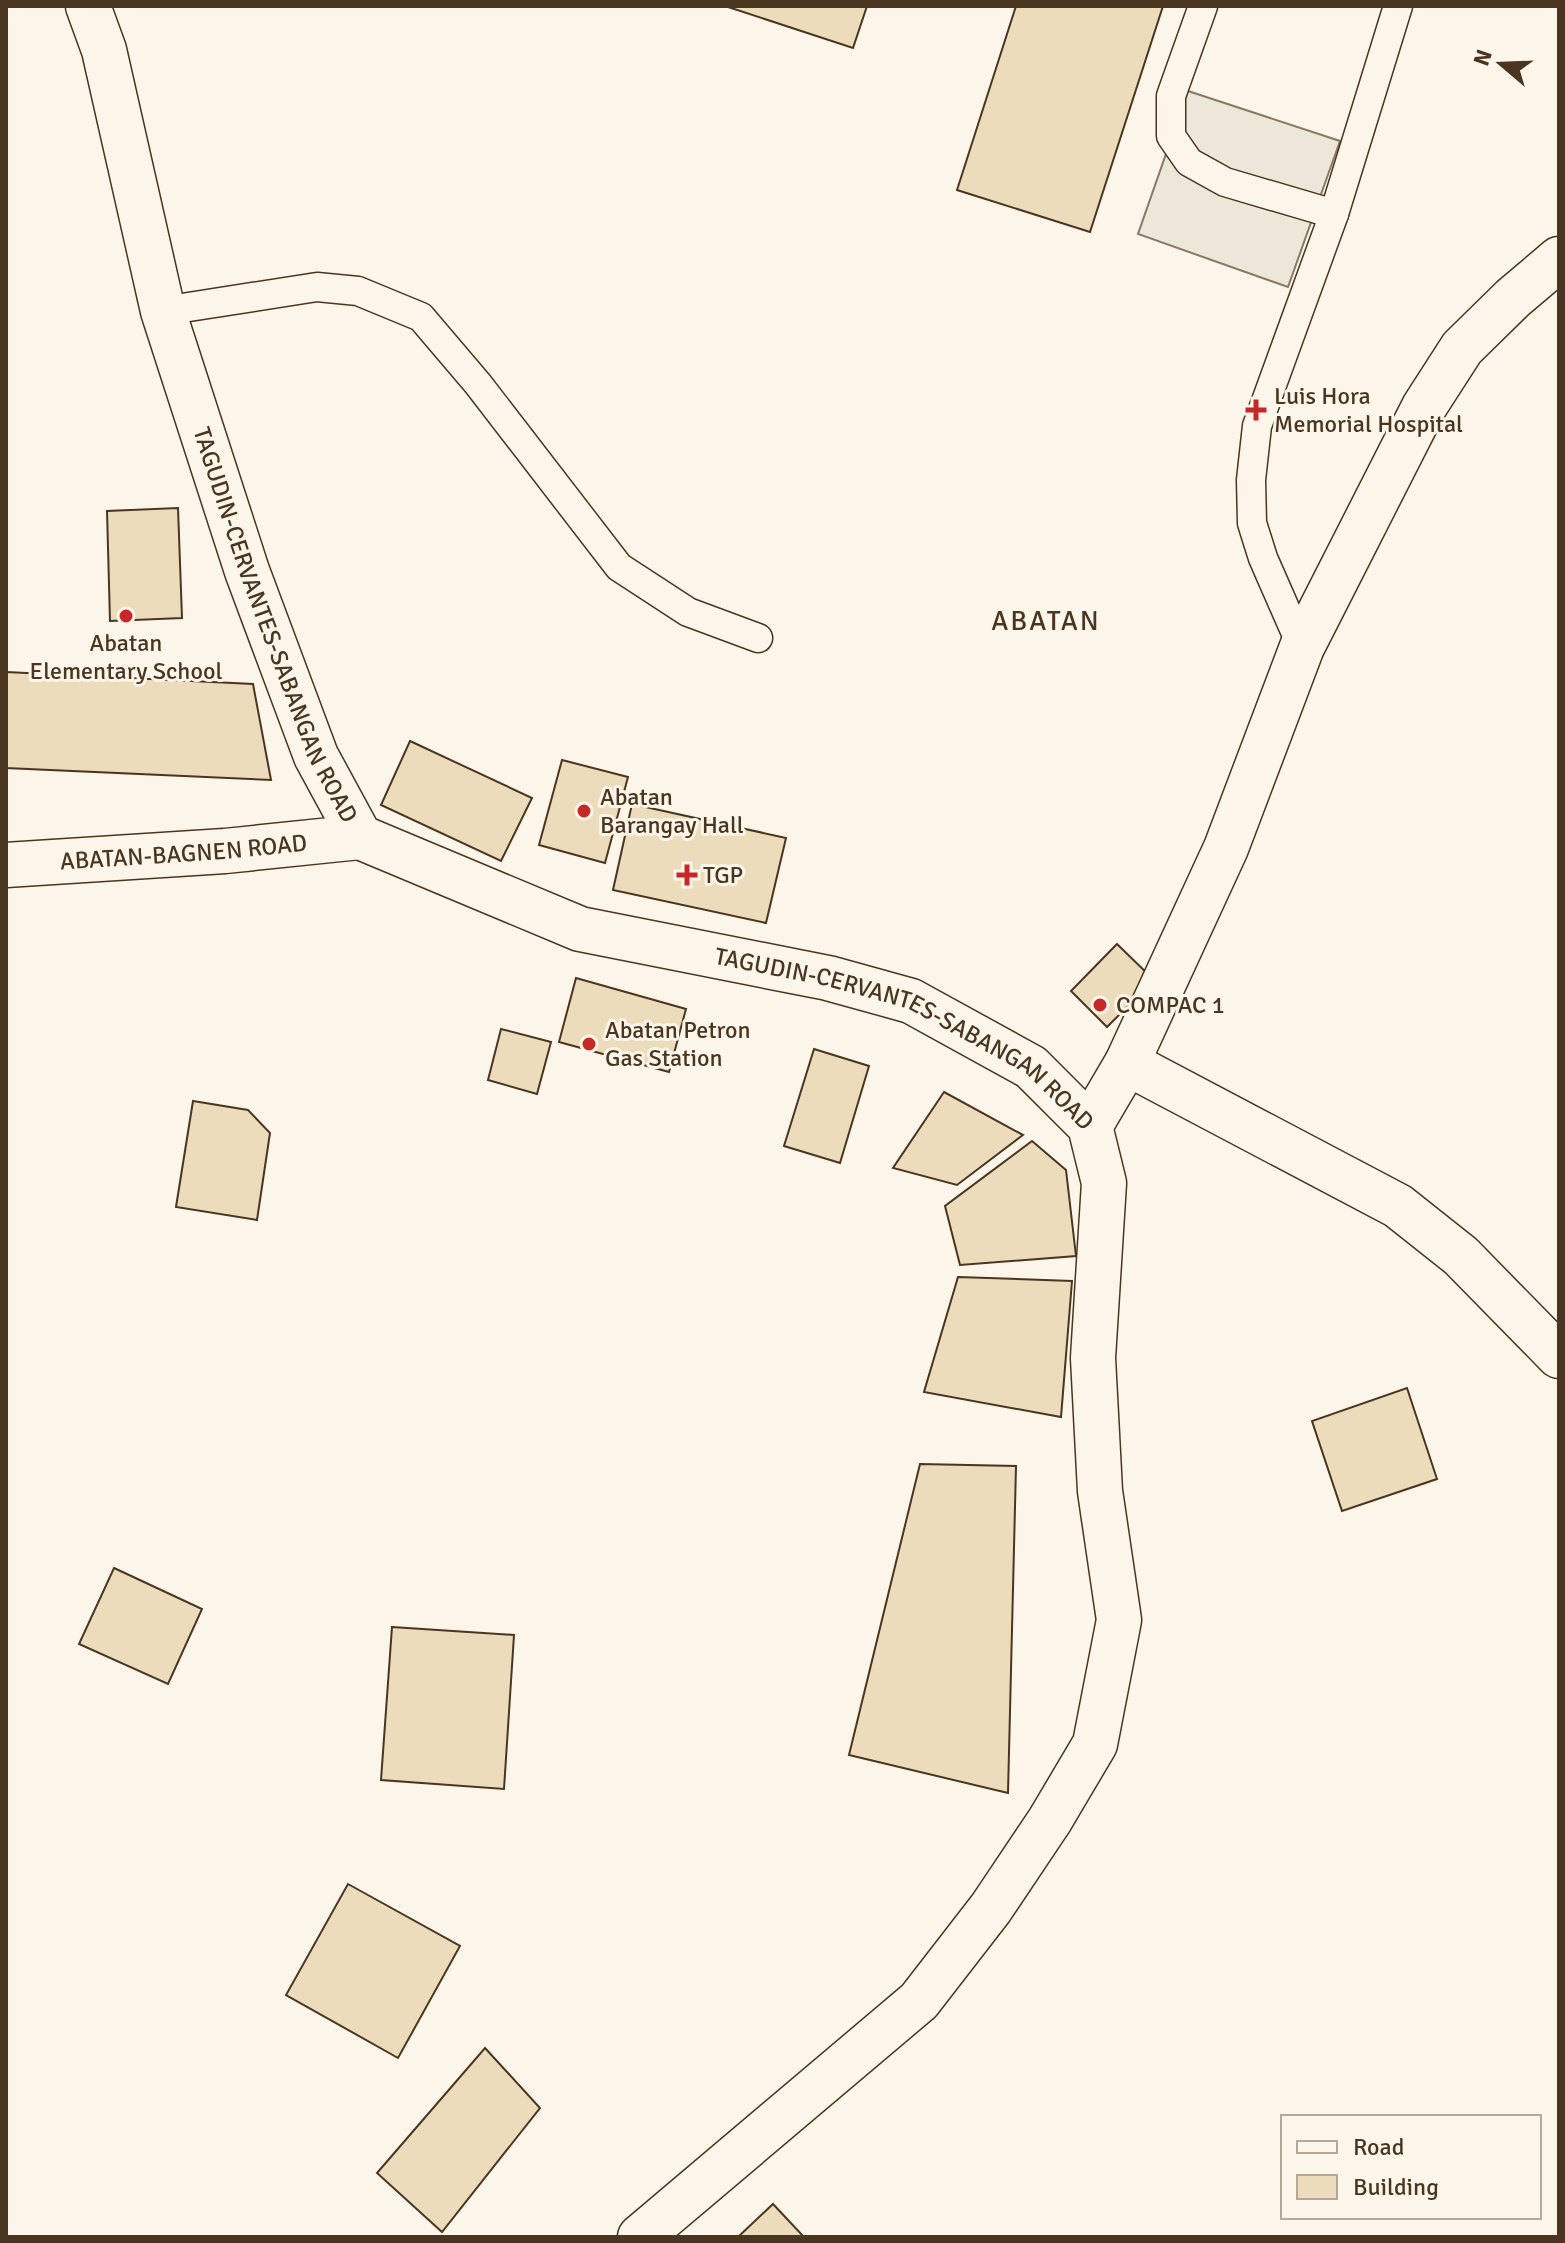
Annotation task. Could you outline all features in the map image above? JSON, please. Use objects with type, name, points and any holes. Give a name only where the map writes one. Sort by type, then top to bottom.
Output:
[{"type":"main road","name":"TAGUDIN-CERVANTES-SABANGAN ROAD","points":[[88,6],[104,50],[163,311],[247,571],[316,756],[360,837],[580,929],[828,978],[911,1001],[1031,1067],[1090,1126],[1104,1183],[1093,1358],[1100,1491],[1119,1620],[1095,1744],[1050,1820],[991,1908],[919,2001],[640,2237]]},
{"type":"main road","points":[[1090,1126],[1127,1063],[1226,848],[1302,647],[1424,407],[1462,348],[1559,259]]},
{"type":"main road","name":"ABATAN-BAGNEN ROAD","points":[[6,865],[225,851],[360,837]]},
{"type":"main road","points":[[1127,1063],[1398,1206],[1461,1256],[1559,1356]]},
{"type":"lane","points":[[1203,6],[1171,96],[1171,136],[1189,162],[1225,182],[1334,214]]},
{"type":"lane","points":[[1302,647],[1252,523],[1251,480],[1257,426],[1334,214],[1398,6]]},
{"type":"lane","points":[[163,311],[317,287],[358,291],[421,317],[478,384],[619,567],[688,612],[758,638]]},
{"type":"shaded area","points":[[1188,91],[1340,141],[1288,287],[1138,234]]},
{"type":"building","points":[[725,6],[867,6],[853,48]]},
{"type":"building","points":[[1016,6],[1163,6],[1090,232],[957,190]]},
{"type":"building","points":[[178,508],[182,618],[110,621],[107,511]]},
{"type":"building","points":[[6,672],[253,684],[271,780],[6,768]]},
{"type":"building","points":[[410,741],[532,798],[501,861],[381,805]]},
{"type":"building","name":"Abatan Barangay Hall","points":[[562,760],[628,777],[605,863],[539,845]]},
{"type":"building","points":[[632,804],[786,838],[766,923],[613,890]]},
{"type":"building","points":[[1117,944],[1154,980],[1107,1027],[1071,991]]},
{"type":"building","points":[[576,978],[686,1009],[669,1072],[559,1042]]},
{"type":"building","points":[[501,1029],[551,1042],[537,1094],[488,1080]]},
{"type":"building","points":[[814,1049],[869,1066],[840,1163],[784,1146]]},
{"type":"building","points":[[944,1092],[1023,1135],[957,1185],[893,1168]]},
{"type":"building","points":[[193,1101],[248,1110],[270,1133],[257,1220],[176,1207]]},
{"type":"building","points":[[1032,1141],[1066,1170],[1076,1256],[960,1265],[945,1206]]},
{"type":"building","points":[[958,1277],[1072,1281],[1061,1417],[924,1392]]},
{"type":"building","points":[[1407,1388],[1437,1479],[1342,1511],[1312,1421]]},
{"type":"building","points":[[920,1464],[1016,1466],[1008,1793],[849,1755]]},
{"type":"building","points":[[114,1568],[202,1609],[168,1684],[79,1644]]},
{"type":"building","points":[[392,1627],[514,1635],[504,1789],[381,1780]]},
{"type":"building","points":[[348,1884],[460,1946],[398,2058],[286,1995]]},
{"type":"building","points":[[485,2048],[540,2108],[442,2232],[377,2173]]},
{"type":"building","points":[[773,2204],[804,2237],[738,2237]]},
{"type":"place","name":"Luis Hora Memorial Hospital","points":[[1256,410]]},
{"type":"place","name":"Abatan Elementary School","points":[[126,616]]},
{"type":"place","name":"Abatan Barangay Hall","points":[[584,811]]},
{"type":"place","name":"TGP","points":[[687,875]]},
{"type":"place","name":"COMPAC 1","points":[[1100,1005]]},
{"type":"place","name":"Abatan Petron Gas Station","points":[[589,1044]]},
{"type":"district","name":"ABATAN","points":[[1046,620]]}]
